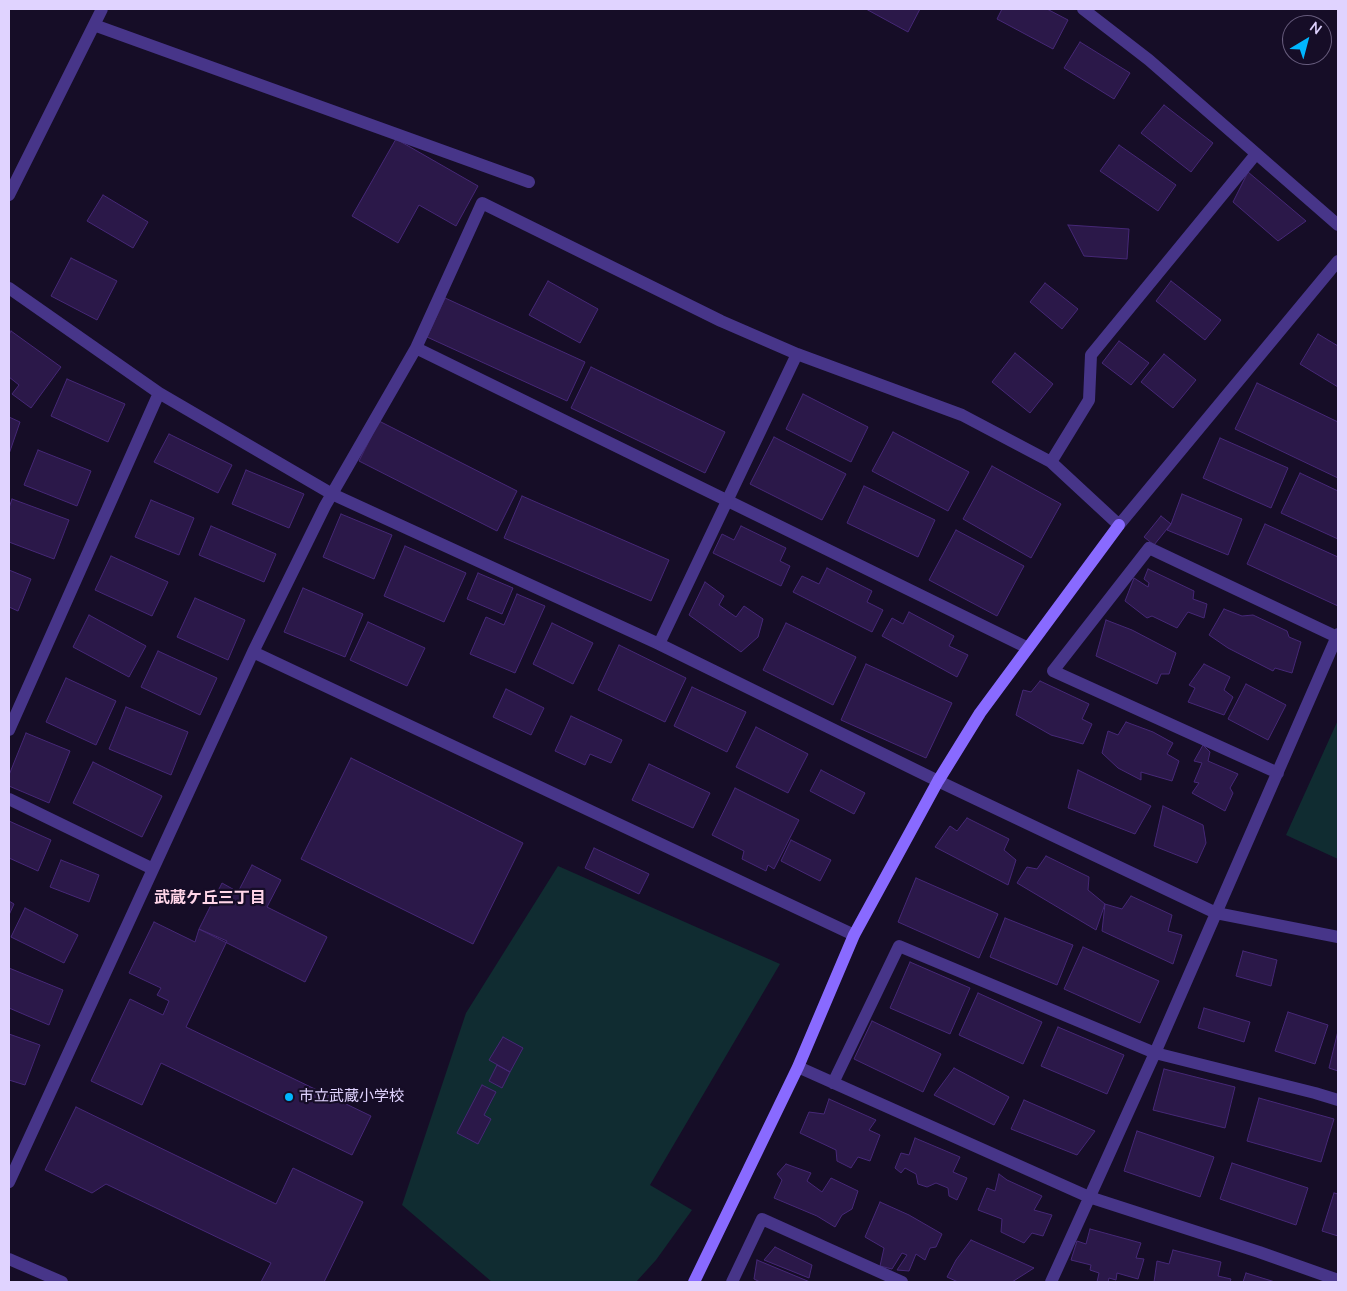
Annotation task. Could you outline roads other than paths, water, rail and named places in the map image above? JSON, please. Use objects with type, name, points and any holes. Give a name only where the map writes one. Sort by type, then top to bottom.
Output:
[{"type":"street","points":[[9,194],[102,9]]},
{"type":"street","points":[[1083,9],[1149,60],[1338,225]]},
{"type":"street","points":[[94,25],[529,182]]},
{"type":"street","points":[[1051,462],[1089,400],[1091,355],[1256,154]]},
{"type":"street","points":[[9,1182],[253,652],[332,494],[416,348],[482,203],[721,321],[797,354],[962,416],[1051,462],[1119,526]]},
{"type":"street","points":[[694,1282],[798,1067],[854,935],[938,781],[980,713],[1119,526],[1338,261]]},
{"type":"street","points":[[9,288],[160,392],[332,494],[659,644],[938,781],[1216,913],[1338,937]]},
{"type":"street","points":[[416,348],[1028,648]]},
{"type":"street","points":[[659,644],[797,354]]},
{"type":"street","points":[[9,730],[160,392]]},
{"type":"street","points":[[1051,1282],[1155,1053],[1278,773],[1337,635],[1149,548],[1052,671],[1278,773]]},
{"type":"street","points":[[253,652],[854,935]]},
{"type":"street","points":[[9,799],[153,869]]},
{"type":"street","points":[[833,1083],[899,946],[1155,1053],[1315,1092],[1338,1100]]},
{"type":"street","points":[[798,1067],[1089,1197],[1259,1252],[1338,1280]]},
{"type":"street","points":[[732,1282],[762,1219],[902,1282]]},
{"type":"street","points":[[9,1259],[62,1282]]},
{"type":"place","name":"市立武蔵小学校","points":[[289,1097]]},
{"type":"district","name":"武蔵ケ丘三丁目","points":[[210,899]]}]
